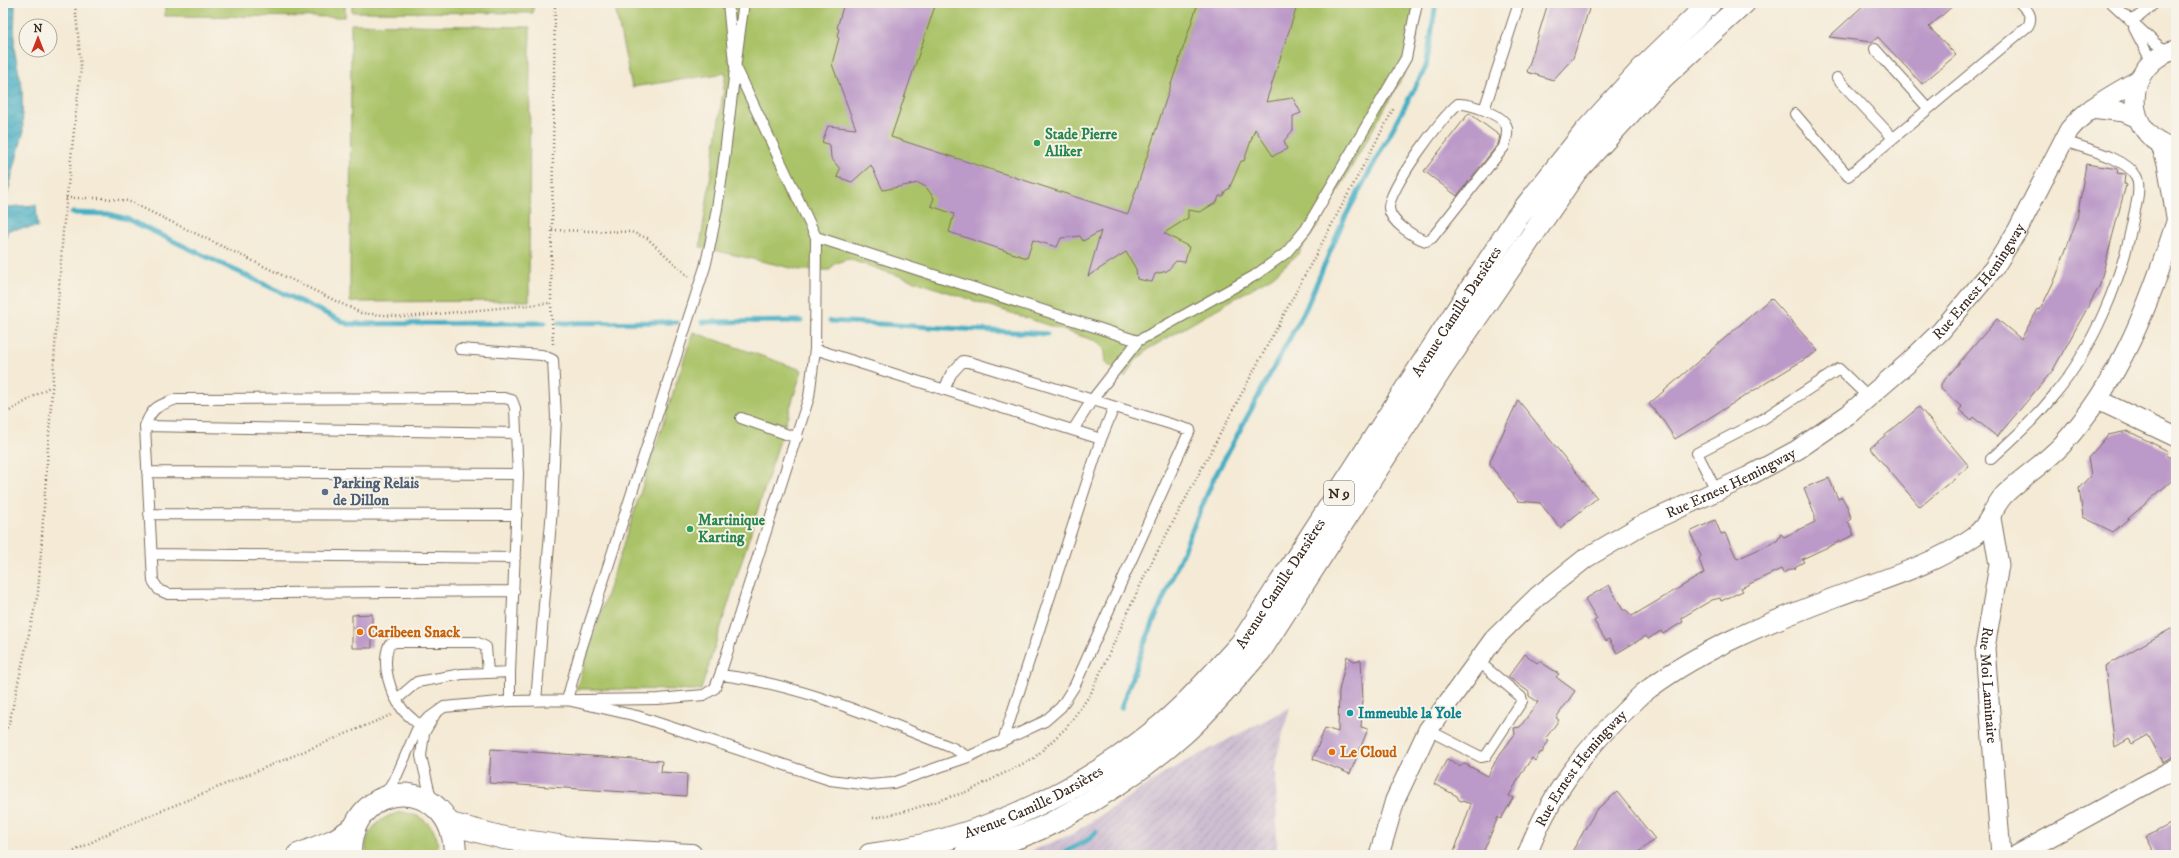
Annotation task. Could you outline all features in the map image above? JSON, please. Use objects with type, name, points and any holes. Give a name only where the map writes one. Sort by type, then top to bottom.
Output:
[{"type":"main road","name":"Avenue Camille Darsières","points":[[870,855],[895,852],[951,839],[1001,821],[1060,794],[1107,766],[1154,732],[1200,688],[1241,644],[1516,219],[1585,132],[1643,68],[1710,3]]},
{"type":"main road","name":"Avenue Camille Darsières","points":[[965,855],[1024,835],[1061,819],[1115,785],[1150,761],[1184,733],[1226,689],[1260,651],[1442,368],[1576,171],[1662,78],[1744,3]]},
{"type":"main road","points":[[350,855],[350,842],[354,828],[360,816],[370,806],[382,799],[399,794],[416,796],[432,803],[443,812],[450,824],[455,839],[455,855]]},
{"type":"main road","points":[[450,824],[504,838],[578,849],[692,855]]},
{"type":"main road","points":[[298,855],[335,840],[354,828]]},
{"type":"street","points":[[2172,51],[2149,64],[2138,80],[2134,93],[2134,106],[2138,118],[2147,133],[2168,146],[2167,163],[2176,217]]},
{"type":"street","name":"Rue Ernest Hemingway","points":[[1379,855],[1395,800],[1428,730],[1494,638],[1514,618],[1586,558],[1640,526],[1747,477],[1797,450],[1869,398],[1941,331],[1994,268],[2017,231],[2069,130],[2092,108],[2138,80]]},
{"type":"street","points":[[2092,108],[2124,112],[2138,118]]},
{"type":"street","name":"Rue Ernest Hemingway","points":[[1527,855],[1535,832],[1552,802],[1571,774],[1605,730],[1649,688],[1709,651],[1760,626],[1911,569],[1946,553],[1975,536],[1991,518],[2002,497],[2058,449],[2098,400],[2143,316],[2176,222]]},
{"type":"street","points":[[2098,400],[2176,436]]},
{"type":"street","name":"Rue Moi Laminaire","points":[[1991,518],[1999,566],[1985,648],[2001,855]]},
{"type":"street","points":[[2017,855],[2176,768]]},
{"type":"lane","points":[[382,799],[397,775],[419,725],[436,712],[450,705],[510,701],[658,699],[704,695],[715,688],[810,397],[815,349],[816,237],[734,63],[728,3]]},
{"type":"lane","points":[[567,700],[579,656],[699,286],[716,222],[734,63],[744,3]]},
{"type":"lane","points":[[1073,430],[1092,400],[1138,341],[1254,276],[1286,254],[1306,229],[1406,58],[1417,3]]},
{"type":"lane","points":[[1484,110],[1519,3]]},
{"type":"lane","points":[[2112,3],[2155,43],[2172,51]]},
{"type":"lane","points":[[2130,21],[2141,15],[2155,3]]},
{"type":"lane","points":[[1795,114],[1848,176],[2028,26],[2031,19],[2024,4]]},
{"type":"lane","points":[[2130,21],[2148,55],[2149,64]]},
{"type":"lane","points":[[1875,49],[1928,108]]},
{"type":"lane","points":[[1837,78],[1893,138]]},
{"type":"lane","points":[[1458,104],[1464,104],[1484,110],[1504,120],[1507,135],[1504,146],[1432,238],[1426,241],[1417,238],[1391,216],[1389,207],[1392,197],[1420,149],[1453,108],[1458,104]]},
{"type":"lane","points":[[1990,459],[2026,427],[2055,394],[2079,359],[2102,316],[2129,239],[2138,192],[2136,176],[2124,163],[2064,141]]},
{"type":"lane","points":[[816,237],[1138,341]]},
{"type":"lane","points":[[460,349],[542,355],[553,360],[556,417],[552,509],[536,701]]},
{"type":"lane","points":[[815,349],[1101,439]]},
{"type":"lane","points":[[567,700],[637,716],[830,780],[870,785],[893,784],[968,756],[1045,722],[1061,707],[1076,685],[1190,430],[1014,375],[963,361],[951,374],[944,390]]},
{"type":"lane","points":[[1716,490],[1698,453],[1763,419],[1839,369],[1869,398]]},
{"type":"lane","points":[[510,701],[510,672],[514,591],[518,474],[515,408],[512,400],[504,398],[176,399],[158,406],[150,413],[145,426],[149,514],[153,581],[159,590],[168,594],[514,591]]},
{"type":"lane","points":[[1003,741],[1101,439],[1114,407]]},
{"type":"lane","points":[[741,418],[796,438]]},
{"type":"lane","points":[[145,426],[516,433]]},
{"type":"lane","points":[[147,472],[518,474]]},
{"type":"lane","points":[[149,514],[517,515]]},
{"type":"lane","points":[[152,554],[515,558]]},
{"type":"lane","points":[[419,725],[403,710],[388,680],[387,650],[389,645],[395,642],[482,643],[486,647],[488,673]]},
{"type":"lane","points":[[1428,730],[1469,753],[1481,757],[1486,756],[1522,701],[1521,697],[1478,661]]},
{"type":"lane","points":[[397,698],[417,682],[462,674],[510,672]]},
{"type":"lane","points":[[720,675],[758,680],[835,704],[954,748],[968,756]]},
{"type":"lane","points":[[432,803],[421,756],[424,733],[436,712]]},
{"type":"path","points":[[3,735],[9,724],[38,593],[66,198],[81,67],[75,3]]},
{"type":"path","points":[[553,360],[551,303],[555,3]]},
{"type":"path","points":[[873,818],[903,812],[969,791],[1034,758],[1066,728],[1090,695],[1146,573],[1183,501],[1396,105]]},
{"type":"path","points":[[66,198],[103,198],[128,201],[333,301],[361,313],[406,317],[551,303]]},
{"type":"path","points":[[552,230],[631,232],[647,238],[699,286]]},
{"type":"path","points":[[3,415],[52,385]]},
{"type":"path","points":[[67,855],[113,831],[403,710]]},
{"type":"shaded area","points":[[1290,707],[1276,760],[1277,855],[1021,855],[1072,834],[1168,771]]},
{"type":"green space","points":[[165,3],[345,3],[345,17],[165,16]]},
{"type":"green space","points":[[352,3],[533,3],[533,13],[352,12]]},
{"type":"green space","points":[[614,3],[1423,3],[1413,58],[1325,214],[1299,253],[1273,276],[1150,348],[1135,361],[1125,377],[1105,363],[1104,350],[1096,341],[848,259],[834,264],[830,270],[800,270],[700,247],[726,73],[632,87]]},
{"type":"green space","points":[[351,24],[530,27],[529,301],[350,302]]},
{"type":"green space","name":"Martinique Karting","points":[[693,332],[802,370],[701,690],[576,689]]},
{"type":"green space","points":[[401,812],[417,816],[430,825],[437,838],[437,855],[367,855],[367,839],[374,826],[386,817]]},
{"type":"water","points":[[3,3],[15,3],[14,48],[22,89],[23,134],[4,207],[36,205],[38,227],[8,230],[3,247]]},
{"type":"building","points":[[844,3],[936,3],[891,137],[1128,214],[1198,3],[1298,3],[1266,102],[1293,98],[1301,113],[1293,116],[1293,130],[1284,141],[1287,149],[1273,156],[1255,129],[1244,161],[1241,161],[1229,189],[1226,190],[1223,196],[1219,196],[1217,202],[1200,212],[1188,210],[1188,218],[1164,233],[1189,247],[1185,262],[1176,261],[1167,271],[1155,274],[1152,282],[1137,279],[1136,269],[1126,252],[1088,276],[1101,231],[1083,241],[1080,236],[1061,238],[1057,247],[1033,240],[1027,258],[949,232],[954,214],[931,206],[934,198],[926,187],[918,183],[883,190],[871,165],[852,182],[837,177],[840,169],[831,158],[830,145],[822,142],[828,126],[856,129],[832,64],[839,38],[837,37],[839,29],[837,28]]},
{"type":"building","points":[[1548,3],[1591,3],[1573,58],[1553,80],[1527,72]]},
{"type":"building","points":[[1866,3],[1956,3],[1929,27],[1956,55],[1922,84],[1878,37],[1872,42],[1829,37]]},
{"type":"building","points":[[1469,113],[1500,136],[1498,144],[1457,196],[1424,171]]},
{"type":"building","points":[[2086,164],[2118,169],[2117,173],[2125,174],[2124,184],[2126,185],[2099,287],[2053,370],[1997,437],[1973,417],[1971,420],[1959,410],[1962,407],[1941,389],[1941,384],[1997,319],[2021,339],[2038,309],[2040,310],[2056,277],[2077,219]]},
{"type":"building","points":[[1771,298],[1818,351],[1675,439],[1662,419],[1649,404]]},
{"type":"building","points":[[1518,400],[1597,498],[1560,528],[1540,503],[1518,501],[1490,465],[1490,461]]},
{"type":"building","points":[[1919,407],[1969,466],[1920,507],[1870,448]]},
{"type":"building","points":[[2128,431],[2168,451],[2166,455],[2176,460],[2176,477],[2113,532],[2083,517],[2079,488],[2091,475],[2088,458],[2108,435]]},
{"type":"building","points":[[1829,478],[1838,499],[1842,497],[1848,508],[1851,519],[1848,521],[1854,535],[1802,559],[1804,562],[1796,566],[1795,569],[1791,569],[1783,573],[1781,569],[1741,588],[1743,591],[1721,601],[1720,598],[1712,600],[1681,618],[1683,622],[1663,634],[1661,631],[1648,639],[1646,636],[1617,653],[1609,639],[1606,641],[1594,621],[1597,619],[1585,599],[1609,585],[1623,610],[1626,610],[1632,616],[1704,573],[1699,559],[1701,556],[1690,532],[1715,520],[1721,534],[1725,533],[1737,559],[1777,541],[1781,534],[1784,537],[1815,522],[1815,515],[1804,488]]},
{"type":"building","points":[[372,614],[372,648],[352,648],[352,615]]},
{"type":"building","points":[[2176,626],[2176,755],[2163,762],[2148,735],[2132,744],[2129,739],[2115,747],[2105,666]]},
{"type":"building","points":[[1525,654],[1537,663],[1539,661],[1559,674],[1556,677],[1575,691],[1556,718],[1559,720],[1545,739],[1549,741],[1543,749],[1543,752],[1540,753],[1535,761],[1532,758],[1521,774],[1509,796],[1513,798],[1501,819],[1498,817],[1482,855],[1453,855],[1471,804],[1459,800],[1457,796],[1434,784],[1447,759],[1461,766],[1463,763],[1488,776],[1497,758],[1515,734],[1514,728],[1520,727],[1538,702],[1529,696],[1529,692],[1508,677]]},
{"type":"building","name":"Immeuble la Yole","points":[[1347,656],[1354,661],[1361,660],[1363,700],[1361,727],[1368,729],[1350,774],[1313,759],[1325,728],[1338,732],[1339,691]]},
{"type":"building","points":[[491,749],[662,761],[661,772],[687,774],[686,796],[489,783]]},
{"type":"building","points":[[1617,792],[1655,839],[1635,855],[1570,855],[1596,810]]},
{"type":"building","points":[[2176,821],[2176,855],[2156,855],[2146,837]]},
{"type":"waterway","points":[[1121,708],[1143,647],[1213,480],[1306,308],[1344,219],[1426,67],[1436,3]]},
{"type":"waterway","points":[[72,213],[109,214],[127,219],[348,324],[545,323]]},
{"type":"waterway","points":[[702,322],[801,321]]},
{"type":"waterway","points":[[830,321],[1047,334]]},
{"type":"waterway","points":[[559,323],[677,322]]},
{"type":"waterway","points":[[1060,855],[1089,839],[1096,832]]},
{"type":"place","name":"Stade Pierre Aliker","points":[[1037,143]]},
{"type":"place","name":"Parking Relais de Dillon","points":[[325,492]]},
{"type":"place","name":"Martinique Karting","points":[[690,529]]},
{"type":"place","name":"Caribeen Snack","points":[[360,632]]},
{"type":"place","name":"Immeuble la Yole","points":[[1350,713]]},
{"type":"place","name":"Le Cloud","points":[[1332,752]]}]
